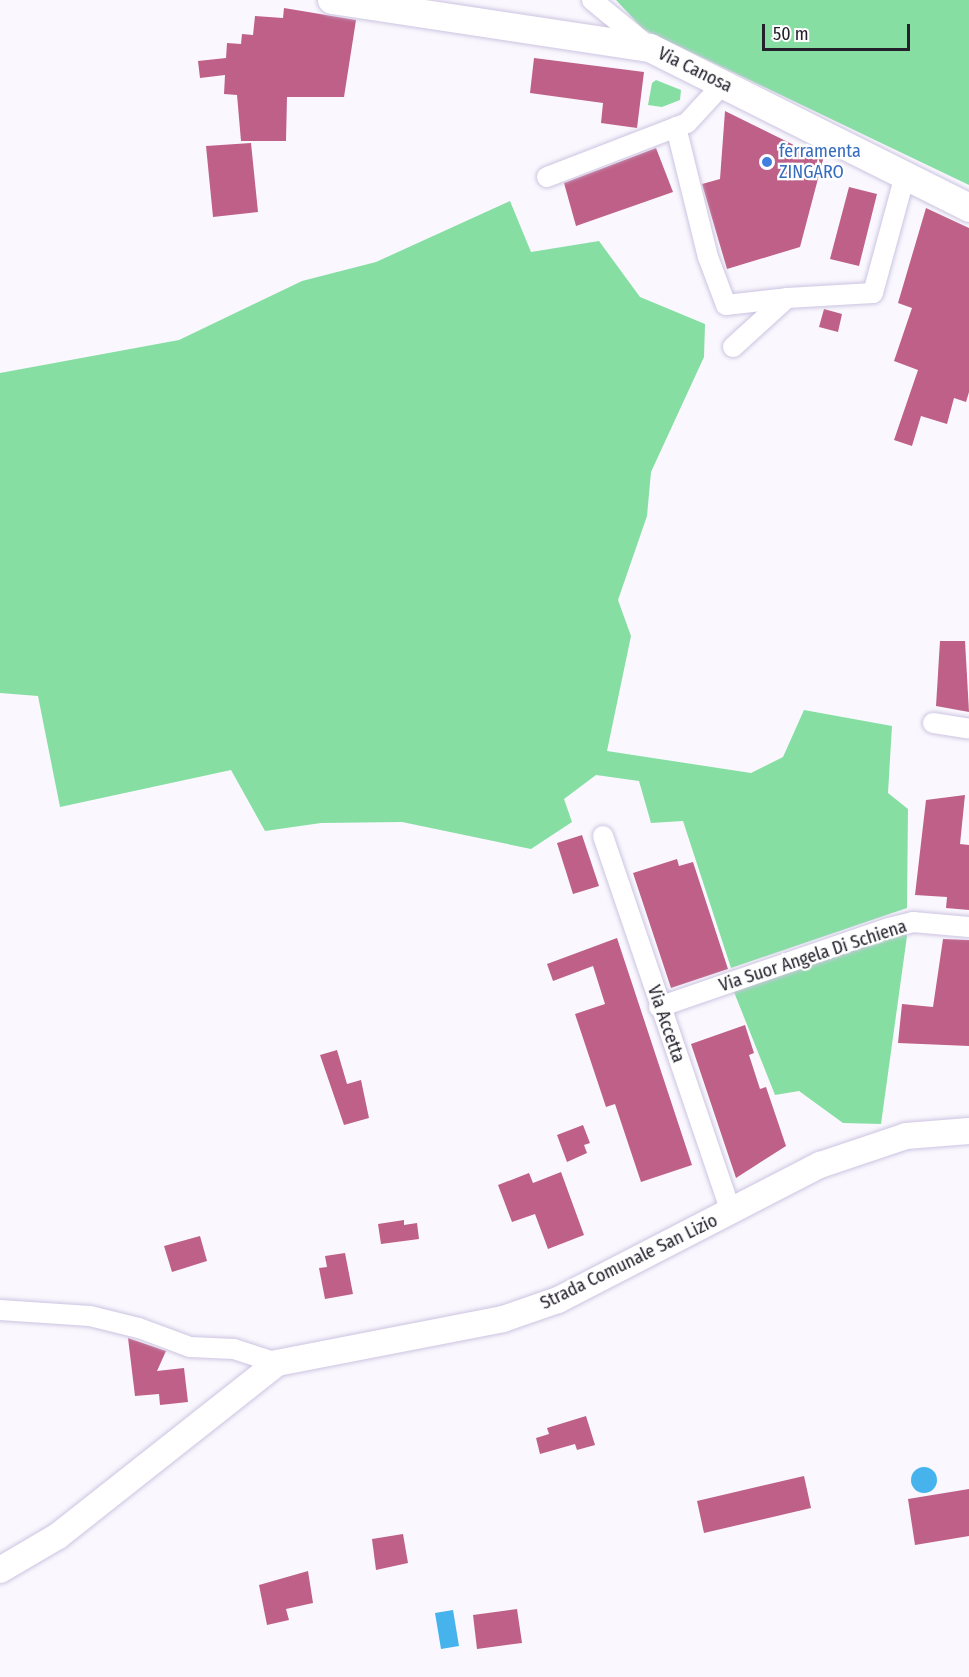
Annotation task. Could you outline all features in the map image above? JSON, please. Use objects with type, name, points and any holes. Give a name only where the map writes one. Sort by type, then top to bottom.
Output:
[{"type":"main road","name":"Via Canosa","points":[[332,0],[650,48],[967,205]]},
{"type":"street","points":[[592,0],[650,48]]},
{"type":"street","points":[[547,177],[687,123],[723,84]]},
{"type":"street","points":[[676,127],[708,257],[726,305],[787,298],[873,293],[905,175]]},
{"type":"street","points":[[733,347],[787,298]]},
{"type":"street","points":[[933,723],[969,729]]},
{"type":"street","name":"Via Accetta","points":[[603,836],[731,1212]]},
{"type":"street","name":"Via Suor Angela Di Schiena","points":[[660,1007],[889,928],[914,922],[969,927]]},
{"type":"street","name":"Strada Comunale San Lizio","points":[[278,1364],[503,1318],[558,1300],[820,1165],[863,1148],[906,1136],[969,1131]]},
{"type":"street","points":[[0,1310],[90,1316],[139,1328],[190,1347],[234,1349],[278,1364]]},
{"type":"street","points":[[0,1570],[58,1536],[278,1364]]},
{"type":"green space","points":[[616,0],[969,0],[969,185],[643,29]]},
{"type":"green space","points":[[656,80],[681,90],[680,100],[662,107],[648,105],[652,83]]},
{"type":"green space","points":[[510,201],[531,252],[599,241],[640,297],[705,324],[704,357],[651,472],[647,516],[618,600],[631,636],[607,751],[751,773],[783,757],[804,710],[892,726],[888,793],[908,809],[907,908],[731,968],[683,821],[651,823],[639,781],[596,775],[564,799],[572,822],[531,849],[402,822],[321,823],[265,831],[231,770],[60,807],[38,696],[0,693],[0,373],[179,340],[302,281],[376,262]]},
{"type":"green space","points":[[904,933],[907,936],[881,1124],[843,1123],[799,1091],[775,1095],[734,992]]},
{"type":"water","points":[[924,1467],[933,1471],[937,1480],[933,1489],[924,1493],[915,1489],[911,1480],[915,1471]]},
{"type":"water","points":[[453,1610],[459,1646],[441,1649],[435,1613]]},
{"type":"building","points":[[284,8],[356,20],[344,97],[287,97],[286,141],[241,141],[237,95],[224,94],[225,75],[200,78],[198,61],[226,58],[227,43],[241,44],[242,34],[253,35],[255,16],[283,18]]},
{"type":"building","points":[[534,58],[644,72],[637,128],[601,123],[603,103],[530,93]]},
{"type":"building","points":[[725,111],[804,150],[824,156],[800,247],[727,269],[702,184],[720,179]]},
{"type":"building","points":[[251,143],[258,212],[213,217],[206,146]]},
{"type":"building","points":[[656,148],[673,192],[576,226],[564,183]]},
{"type":"building","points":[[849,187],[877,194],[859,266],[830,259]]},
{"type":"building","points":[[926,208],[969,228],[969,392],[966,402],[954,398],[947,424],[921,416],[912,446],[894,440],[918,370],[894,361],[912,308],[898,303]]},
{"type":"building","points":[[824,309],[842,314],[838,332],[819,327]]},
{"type":"building","points":[[940,641],[965,641],[969,712],[936,706]]},
{"type":"building","points":[[965,795],[960,844],[969,845],[969,910],[946,908],[947,897],[915,895],[926,800]]},
{"type":"building","points":[[582,835],[599,886],[573,894],[557,843]]},
{"type":"building","points":[[677,859],[679,866],[693,862],[728,969],[671,988],[633,873]]},
{"type":"building","points":[[617,938],[692,1165],[641,1182],[615,1104],[606,1107],[575,1014],[605,1004],[593,966],[553,981],[547,964]]},
{"type":"building","points":[[943,939],[969,940],[969,1046],[898,1043],[902,1004],[933,1007]]},
{"type":"building","points":[[745,1025],[754,1053],[749,1055],[760,1089],[766,1087],[786,1146],[736,1178],[691,1044]]},
{"type":"building","points":[[337,1050],[347,1084],[361,1080],[369,1118],[344,1125],[320,1055]]},
{"type":"building","points":[[583,1125],[590,1143],[584,1145],[587,1153],[567,1162],[557,1135]]},
{"type":"building","points":[[561,1172],[584,1235],[548,1249],[535,1214],[512,1222],[498,1185],[529,1173],[533,1183]]},
{"type":"building","points":[[404,1220],[404,1225],[417,1223],[419,1239],[381,1244],[378,1224]]},
{"type":"building","points":[[200,1236],[207,1261],[172,1272],[164,1246]]},
{"type":"building","points":[[345,1253],[353,1294],[325,1299],[319,1268],[327,1267],[325,1256]]},
{"type":"building","points":[[128,1338],[166,1351],[157,1371],[184,1368],[188,1402],[160,1405],[159,1394],[135,1396]]},
{"type":"building","points":[[586,1416],[595,1445],[577,1450],[575,1444],[540,1454],[536,1438],[549,1434],[547,1428]]},
{"type":"building","points":[[804,1476],[811,1508],[704,1533],[697,1501]]},
{"type":"building","points":[[969,1489],[969,1536],[915,1545],[908,1499]]},
{"type":"building","points":[[403,1534],[408,1563],[376,1570],[372,1539]]},
{"type":"building","points":[[308,1571],[313,1603],[286,1609],[289,1620],[267,1625],[259,1585]]},
{"type":"building","points":[[517,1609],[522,1643],[477,1649],[473,1615]]},
{"type":"place","name":"ferramenta ZINGARO","points":[[767,162]]}]
